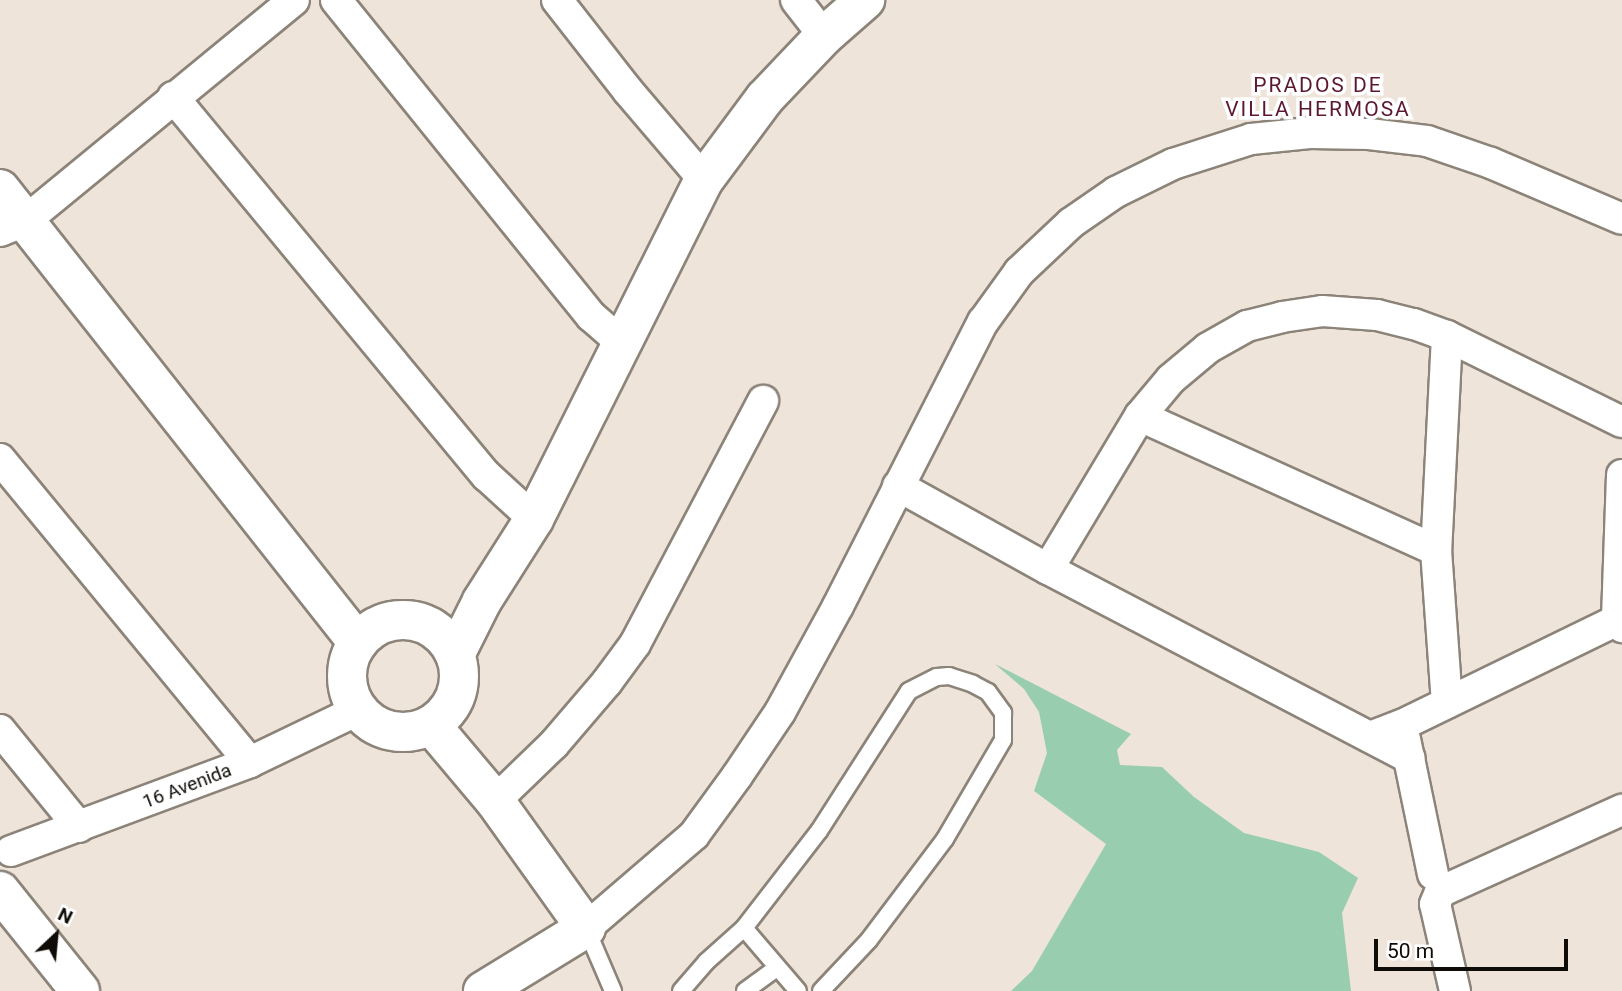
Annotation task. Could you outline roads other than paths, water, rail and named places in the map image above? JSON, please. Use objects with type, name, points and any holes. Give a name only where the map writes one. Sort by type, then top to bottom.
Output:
[{"type":"street","points":[[13,226],[294,0]]},
{"type":"street","points":[[336,0],[591,316],[622,343]]},
{"type":"street","points":[[557,0],[628,91],[704,180]]},
{"type":"street","points":[[796,0],[824,36]]},
{"type":"street","points":[[446,643],[482,601],[534,519],[704,180],[765,98],[824,36],[865,0]]},
{"type":"street","points":[[173,97],[487,476],[534,519]]},
{"type":"street","points":[[484,991],[586,928],[694,835],[780,712],[983,322],[1019,272],[1071,223],[1116,192],[1173,164],[1251,139],[1310,134],[1368,134],[1427,141],[1492,163],[1622,219]]},
{"type":"street","points":[[0,189],[13,226],[358,643]]},
{"type":"street","points":[[1048,569],[1140,416],[1171,379],[1208,348],[1247,326],[1322,311],[1377,315],[1447,336],[1622,422]]},
{"type":"street","points":[[1447,336],[1436,550],[1447,703]]},
{"type":"street","points":[[495,801],[554,744],[607,682],[635,643],[763,401]]},
{"type":"street","points":[[1140,416],[1436,550]]},
{"type":"street","points":[[0,459],[250,762]]},
{"type":"street","points":[[1370,737],[1402,725],[1620,623],[1622,475]]},
{"type":"street","points":[[898,486],[1048,569],[1410,758]]},
{"type":"street","points":[[404,620],[421,623],[446,643],[459,675],[457,695],[446,712],[431,725],[412,732],[392,731],[373,724],[358,710],[350,694],[347,676],[350,659],[358,643],[370,631],[386,623],[404,620]]},
{"type":"street","name":"16 Avenida","points":[[11,851],[250,762],[358,710]]},
{"type":"street","points":[[431,725],[495,801],[586,928]]},
{"type":"street","points":[[1402,725],[1433,874]]},
{"type":"street","points":[[0,730],[79,827]]},
{"type":"street","points":[[1455,991],[1435,904],[1440,892],[1622,810]]},
{"type":"street","points":[[0,891],[80,991]]},
{"type":"lane","points":[[681,991],[706,962],[744,928],[819,831],[909,691],[922,682],[949,676],[988,692],[1003,713],[1003,740],[945,839],[869,940],[821,991]]},
{"type":"lane","points":[[586,928],[613,991]]},
{"type":"lane","points":[[744,928],[798,991]]},
{"type":"lane","points":[[745,991],[777,968]]},
{"type":"district","name":"PRADOS DE VILLA HERMOSA","points":[[1318,97]]}]
